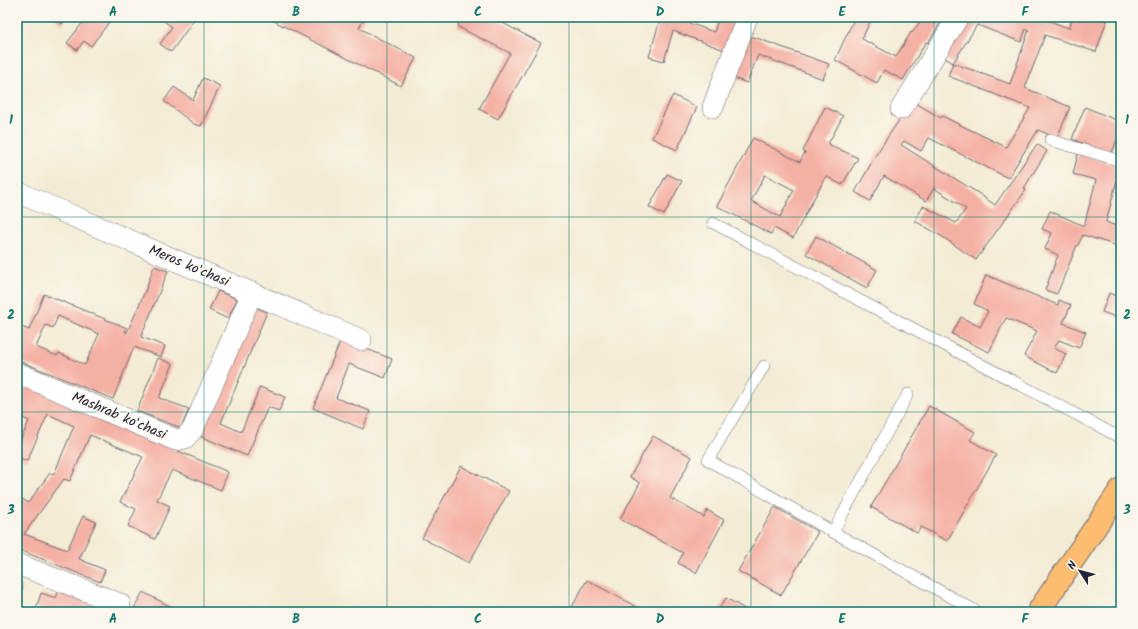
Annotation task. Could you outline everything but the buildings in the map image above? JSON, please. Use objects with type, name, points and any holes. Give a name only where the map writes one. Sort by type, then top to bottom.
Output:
[{"type":"main road","points":[[1038,612],[1121,489]]},
{"type":"street","points":[[713,106],[747,17]]},
{"type":"street","points":[[901,109],[958,17]]},
{"type":"street","name":"Meros koʻchasi","points":[[17,192],[361,340]]},
{"type":"street","name":"Mashrab koʻchasi","points":[[17,373],[176,440],[186,438],[193,429],[252,293]]},
{"type":"street","points":[[17,564],[120,604]]},
{"type":"lane","points":[[1050,140],[1121,161]]},
{"type":"lane","points":[[713,223],[1121,438]]},
{"type":"lane","points":[[764,366],[708,460],[833,532],[978,612]]},
{"type":"lane","points":[[833,532],[908,394]]}]
